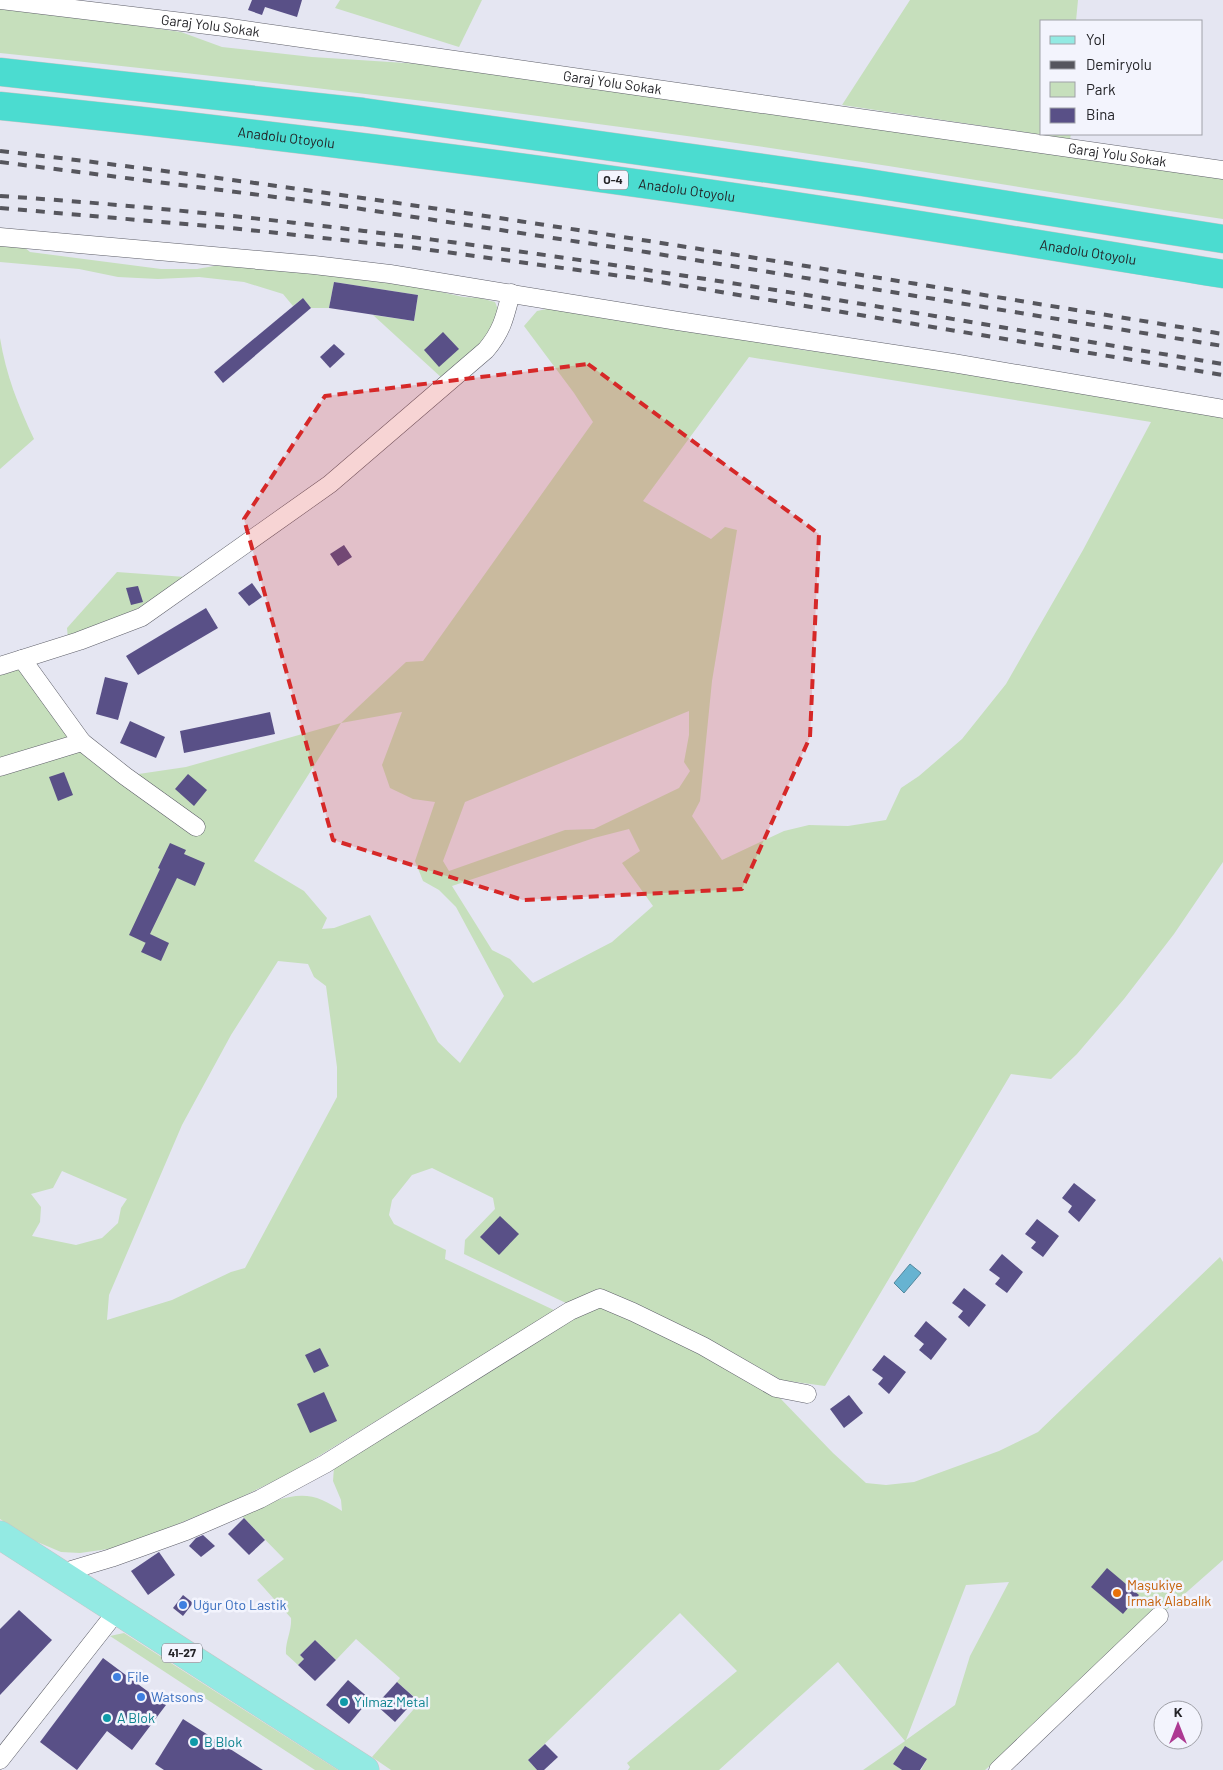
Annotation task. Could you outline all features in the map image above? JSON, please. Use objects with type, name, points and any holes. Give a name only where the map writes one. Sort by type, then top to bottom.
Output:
[{"type":"highway","points":[[0,72],[372,113],[862,182],[1223,239]]},
{"type":"highway","name":"Anadolu Otoyolu","points":[[0,106],[361,147],[630,182],[860,216],[1223,274]]},
{"type":"main road","name":"41-27","points":[[0,1535],[365,1770]]},
{"type":"street","name":"Garaj Yolu Sokak","points":[[0,0],[224,27],[1223,170]]},
{"type":"street","points":[[0,237],[314,265],[390,274],[953,363],[1223,410]]},
{"type":"street","points":[[0,666],[79,641],[142,616],[330,484],[486,350],[496,338],[504,321],[511,293]]},
{"type":"street","points":[[22,659],[82,742],[125,776],[196,827]]},
{"type":"street","points":[[0,767],[82,742]]},
{"type":"street","points":[[61,1573],[111,1558],[186,1531],[260,1499],[326,1464],[570,1311],[600,1298],[704,1346],[776,1388],[808,1394]]},
{"type":"street","points":[[0,1760],[117,1611]]},
{"type":"street","points":[[998,1770],[1080,1694],[1159,1616]]},
{"type":"highlighted area","points":[[588,364],[819,534],[810,737],[742,889],[523,900],[333,840],[244,519],[325,396]]},
{"type":"green space","points":[[340,0],[482,0],[459,47],[335,8]]},
{"type":"green space","points":[[910,0],[1078,0],[1076,20],[1040,20],[1040,135],[842,105]]},
{"type":"green space","points":[[0,9],[181,32],[222,47],[312,57],[437,65],[758,110],[1223,179],[1223,219],[777,149],[550,117],[314,88],[0,53]]},
{"type":"green space","points":[[1043,135],[1071,135],[1070,139]]},
{"type":"green space","points":[[0,243],[23,246],[30,252],[161,269],[197,269],[220,265],[394,281],[463,297],[480,298],[495,302],[498,313],[496,324],[482,346],[443,379],[373,315],[414,321],[418,295],[334,282],[329,308],[311,308],[303,298],[293,306],[283,294],[244,282],[199,277],[158,279],[118,277],[79,269],[0,262]]},
{"type":"green space","points":[[556,307],[591,309],[802,350],[879,357],[1223,416],[1223,862],[1174,934],[1124,999],[1077,1054],[1051,1079],[1011,1074],[825,1386],[781,1380],[735,1354],[605,1293],[568,1304],[464,1254],[465,1240],[495,1209],[493,1198],[432,1168],[412,1175],[392,1200],[389,1215],[394,1224],[446,1250],[445,1259],[556,1311],[291,1473],[233,1501],[137,1541],[108,1549],[80,1553],[61,1552],[28,1538],[0,1519],[0,666],[22,659],[82,742],[125,776],[186,767],[341,723],[406,662],[423,661],[593,422],[524,326],[537,311]],"holes":[[[749,357],[1151,422],[1083,550],[1006,684],[962,739],[919,776],[901,788],[886,820],[848,826],[809,825],[784,831],[722,860],[692,816],[700,801],[712,681],[737,530],[725,527],[711,539],[643,501]],[[689,711],[689,735],[684,762],[690,771],[679,788],[594,829],[565,830],[449,871],[443,861],[465,802]],[[402,712],[382,765],[390,788],[413,799],[435,802],[415,861],[423,881],[439,890],[456,907],[504,996],[460,1063],[438,1042],[370,915],[334,928],[322,929],[327,918],[304,891],[254,861],[341,723]],[[629,829],[640,851],[622,863],[653,906],[612,942],[533,983],[510,959],[492,950],[452,886],[594,838]],[[278,961],[308,964],[314,977],[326,986],[337,1067],[337,1097],[245,1268],[231,1272],[172,1300],[107,1320],[109,1295],[182,1125],[231,1035]],[[62,1171],[127,1199],[121,1208],[118,1223],[102,1238],[76,1245],[32,1236],[40,1222],[41,1207],[31,1194],[53,1188]]]},
{"type":"green space","points":[[0,338],[13,390],[34,439],[0,469]]},
{"type":"green space","points":[[117,572],[185,577],[123,618],[68,639],[67,628]]},
{"type":"green space","points":[[1220,1257],[1223,1262],[1223,1560],[985,1770],[921,1770],[927,1759],[905,1746],[893,1764],[902,1770],[863,1770],[905,1741],[838,1662],[719,1770],[628,1770],[630,1767],[627,1763],[737,1671],[680,1613],[528,1760],[537,1770],[391,1770],[372,1757],[420,1702],[397,1682],[400,1678],[356,1639],[336,1660],[315,1640],[300,1655],[304,1659],[298,1665],[286,1654],[291,1618],[257,1580],[284,1559],[241,1515],[281,1499],[301,1496],[322,1500],[342,1511],[341,1500],[333,1481],[334,1467],[584,1311],[601,1306],[694,1349],[778,1396],[833,1453],[866,1483],[886,1485],[914,1482],[999,1451],[1038,1432]],"holes":[[[1009,1582],[970,1656],[955,1705],[906,1740],[966,1585]]]},
{"type":"green space","points":[[124,1633],[338,1770],[315,1770],[110,1636]]},
{"type":"water","points":[[910,1264],[921,1273],[904,1293],[894,1283]]},
{"type":"building","points":[[252,0],[302,0],[297,17],[265,7],[262,15],[248,10]]},
{"type":"building","points":[[334,282],[418,295],[414,321],[329,308]]},
{"type":"building","points":[[303,298],[311,308],[223,383],[214,372]]},
{"type":"building","points":[[443,332],[459,349],[439,367],[424,350]]},
{"type":"building","points":[[334,344],[345,354],[330,368],[320,357]]},
{"type":"building","points":[[344,545],[352,557],[338,566],[330,554]]},
{"type":"building","points":[[252,583],[262,597],[249,606],[238,593]]},
{"type":"building","points":[[138,586],[143,602],[131,605],[126,588]]},
{"type":"building","points":[[206,608],[218,628],[138,675],[126,656]]},
{"type":"building","points":[[105,677],[128,683],[118,720],[96,714]]},
{"type":"building","points":[[270,712],[275,734],[184,753],[180,731]]},
{"type":"building","points":[[130,721],[165,737],[156,758],[120,743]]},
{"type":"building","points":[[64,772],[73,795],[58,801],[49,777]]},
{"type":"building","points":[[188,774],[207,790],[194,806],[175,789]]},
{"type":"building","points":[[170,843],[186,850],[184,854],[205,863],[195,886],[177,878],[150,934],[169,943],[161,961],[141,952],[146,943],[129,935]]},
{"type":"building","points":[[1074,1183],[1096,1200],[1079,1222],[1068,1212],[1072,1206],[1062,1198]]},
{"type":"building","points":[[500,1216],[519,1234],[499,1255],[480,1237]]},
{"type":"building","points":[[1037,1219],[1059,1236],[1043,1257],[1031,1248],[1036,1242],[1025,1234]]},
{"type":"building","points":[[1002,1254],[1023,1272],[1007,1293],[995,1284],[1000,1278],[989,1270]]},
{"type":"building","points":[[964,1288],[986,1305],[969,1327],[958,1317],[963,1311],[952,1303]]},
{"type":"building","points":[[926,1321],[947,1339],[931,1360],[919,1350],[924,1344],[914,1336]]},
{"type":"building","points":[[320,1348],[329,1366],[314,1373],[305,1355]]},
{"type":"building","points":[[884,1355],[906,1372],[889,1394],[878,1384],[883,1378],[872,1370]]},
{"type":"building","points":[[324,1392],[337,1421],[310,1433],[297,1404]]},
{"type":"building","points":[[849,1395],[863,1413],[844,1428],[830,1409]]},
{"type":"building","points":[[244,1518],[265,1540],[249,1555],[228,1534]]},
{"type":"building","points":[[203,1535],[215,1546],[201,1557],[189,1546],[196,1538]]},
{"type":"building","points":[[159,1552],[175,1575],[148,1595],[131,1571]]},
{"type":"building","points":[[1107,1568],[1139,1595],[1123,1614],[1091,1587]]},
{"type":"building","points":[[183,1595],[193,1603],[183,1616],[173,1608]]},
{"type":"building","points":[[19,1610],[52,1640],[0,1695],[0,1629]]},
{"type":"building","points":[[315,1640],[336,1660],[315,1681],[298,1665],[304,1659],[300,1655]]},
{"type":"building","name":"A Blok","points":[[103,1658],[166,1705],[132,1750],[107,1731],[77,1770],[40,1742]]},
{"type":"building","name":"Yılmaz Metal","points":[[348,1680],[370,1699],[349,1724],[326,1705]]},
{"type":"building","points":[[397,1682],[416,1699],[395,1722],[376,1705]]},
{"type":"building","name":"B Blok","points":[[183,1719],[263,1770],[164,1770],[155,1764]]},
{"type":"building","points":[[545,1744],[558,1757],[544,1770],[537,1770],[528,1760]]},
{"type":"building","points":[[905,1746],[927,1759],[920,1770],[902,1770],[893,1764]]},
{"type":"railway","points":[[0,151],[307,190],[460,212],[765,259],[1223,334]]},
{"type":"railway","points":[[0,162],[315,202],[646,252],[1223,346]]},
{"type":"railway","points":[[0,196],[154,208],[461,243],[918,313],[1223,364]]},
{"type":"railway","points":[[0,208],[231,228],[416,248],[636,278],[1223,375]]},
{"type":"place","name":"Maşukiye Irmak Alabalık","points":[[1117,1593]]},
{"type":"place","name":"Uğur Oto Lastik","points":[[183,1605]]},
{"type":"place","name":"File","points":[[117,1677]]},
{"type":"place","name":"Watsons","points":[[141,1697]]},
{"type":"place","name":"Yılmaz Metal","points":[[344,1702]]},
{"type":"place","name":"A Blok","points":[[107,1718]]},
{"type":"place","name":"B Blok","points":[[194,1742]]}]
